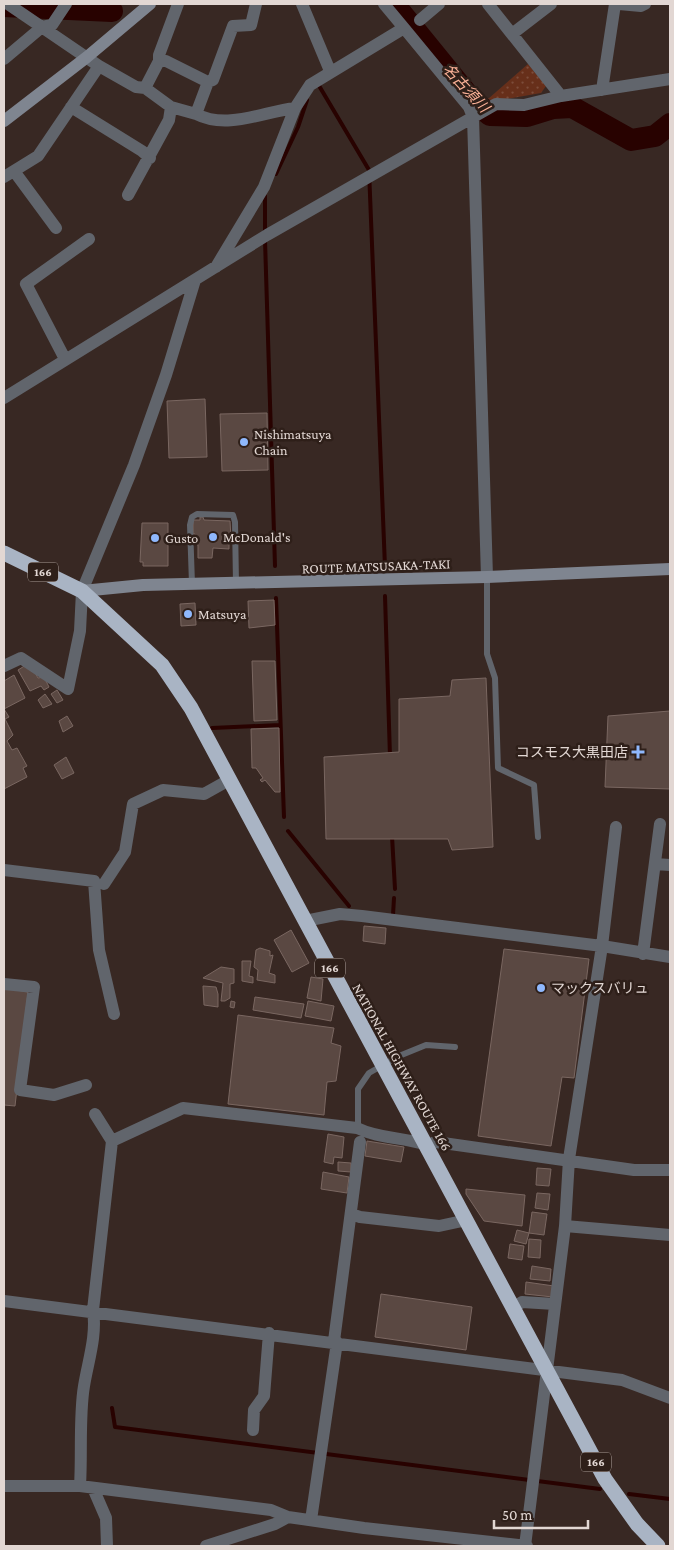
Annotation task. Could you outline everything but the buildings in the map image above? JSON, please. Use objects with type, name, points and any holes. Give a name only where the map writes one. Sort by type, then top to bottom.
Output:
[{"type":"highway","name":"NATIONAL HIGHWAY ROUTE 166","points":[[4,552],[82,591],[162,665],[191,708],[605,1479],[636,1524],[658,1546]]},
{"type":"main road","points":[[4,121],[150,4]]},
{"type":"main road","name":"ROUTE MATSUSAKA-TAKI","points":[[82,591],[143,584],[236,584],[488,578],[670,569]]},
{"type":"street","points":[[8,4],[99,66],[136,87],[145,88],[171,106],[208,120],[228,122],[295,108]]},
{"type":"street","points":[[4,59],[42,28],[52,25],[66,4]]},
{"type":"street","points":[[145,88],[159,61],[159,55],[178,4]]},
{"type":"street","points":[[196,114],[208,82],[213,80],[234,26],[251,25],[256,4]]},
{"type":"street","points":[[302,4],[333,70]]},
{"type":"street","points":[[384,4],[469,107],[474,117],[488,578]]},
{"type":"street","points":[[420,20],[439,4]]},
{"type":"street","points":[[488,4],[561,96]]},
{"type":"street","points":[[512,34],[550,4]]},
{"type":"street","points":[[602,90],[615,4]]},
{"type":"street","points":[[619,4],[641,6],[644,4]]},
{"type":"street","points":[[216,267],[264,187],[295,108],[310,85],[404,28]]},
{"type":"street","points":[[159,61],[166,60],[208,82]]},
{"type":"street","points":[[56,228],[9,174],[38,156],[99,66]]},
{"type":"street","points":[[4,398],[264,237],[496,104],[524,105],[561,96],[670,79]]},
{"type":"street","points":[[128,195],[150,158],[169,120],[171,106]]},
{"type":"street","points":[[72,107],[150,158]]},
{"type":"street","points":[[65,359],[26,284],[90,239]]},
{"type":"street","points":[[4,666],[21,658],[68,689],[80,631],[82,591],[147,429],[166,375],[195,280]]},
{"type":"street","points":[[104,884],[125,852],[133,804],[163,790],[204,794],[229,780]]},
{"type":"street","points":[[643,954],[660,824]]},
{"type":"street","points":[[4,1486],[80,1486],[271,1510],[288,1517],[364,1528],[526,1546],[532,1481],[565,1226],[569,1160],[602,946],[616,827]]},
{"type":"street","points":[[654,864],[670,865]]},
{"type":"street","points":[[4,870],[94,881],[99,950],[114,1014]]},
{"type":"street","points":[[304,921],[340,914],[602,946],[670,957]]},
{"type":"street","points":[[4,984],[34,987],[20,1090],[54,1095],[86,1085]]},
{"type":"street","points":[[112,1141],[183,1108],[358,1128],[370,1134],[409,1139],[427,1145],[436,1142],[634,1170],[670,1170]]},
{"type":"street","points":[[80,1486],[84,1387],[91,1357],[95,1322],[93,1310],[112,1141],[95,1114]]},
{"type":"street","points":[[311,1520],[336,1342],[360,1142]]},
{"type":"street","points":[[351,1214],[360,1217],[438,1226],[467,1220]]},
{"type":"street","points":[[565,1226],[670,1235]]},
{"type":"street","points":[[4,1301],[93,1310],[622,1380],[670,1398]]},
{"type":"street","points":[[513,1308],[522,1302],[555,1304]]},
{"type":"street","points":[[253,1430],[254,1410],[264,1396],[269,1333]]},
{"type":"street","points":[[93,1488],[106,1518],[107,1546]]},
{"type":"street","points":[[206,1546],[275,1524],[288,1517]]},
{"type":"lane","points":[[192,584],[191,520],[197,514],[233,515],[235,522],[236,584]]},
{"type":"lane","points":[[488,578],[487,654],[495,678],[498,768],[534,784],[538,837]]},
{"type":"lane","points":[[360,1142],[358,1089],[369,1073],[399,1056],[426,1045],[455,1047]]},
{"type":"shaded area","points":[[528,64],[546,86],[541,93],[495,101],[488,99]]},
{"type":"waterway","name":"名古須川","points":[[394,4],[472,100],[490,115],[527,116],[553,108],[572,107],[631,140],[655,136],[670,124]]},
{"type":"waterway","points":[[4,6],[112,11]]},
{"type":"waterway","points":[[318,84],[369,170],[385,567]]},
{"type":"waterway","points":[[276,174],[298,127],[307,100]]},
{"type":"waterway","points":[[265,196],[265,233]]},
{"type":"waterway","points":[[265,240],[275,566]]},
{"type":"waterway","points":[[385,596],[390,757]]},
{"type":"waterway","points":[[276,598],[284,817]]},
{"type":"waterway","points":[[212,728],[280,725]]},
{"type":"waterway","points":[[288,831],[349,906]]},
{"type":"waterway","points":[[392,836],[395,889]]},
{"type":"waterway","points":[[393,915],[394,898]]},
{"type":"waterway","points":[[112,1408],[115,1427],[600,1489]]},
{"type":"waterway","points":[[629,1494],[670,1499]]},
{"type":"place","name":"Nishimatsuya Chain","points":[[244,442]]},
{"type":"place","name":"McDonald's","points":[[213,537]]},
{"type":"place","name":"Gusto","points":[[155,538]]},
{"type":"place","name":"Matsuya","points":[[188,614]]},
{"type":"place","name":"コスモス大黒田店","points":[[638,752]]},
{"type":"place","name":"マックスバリュ","points":[[541,988]]}]
